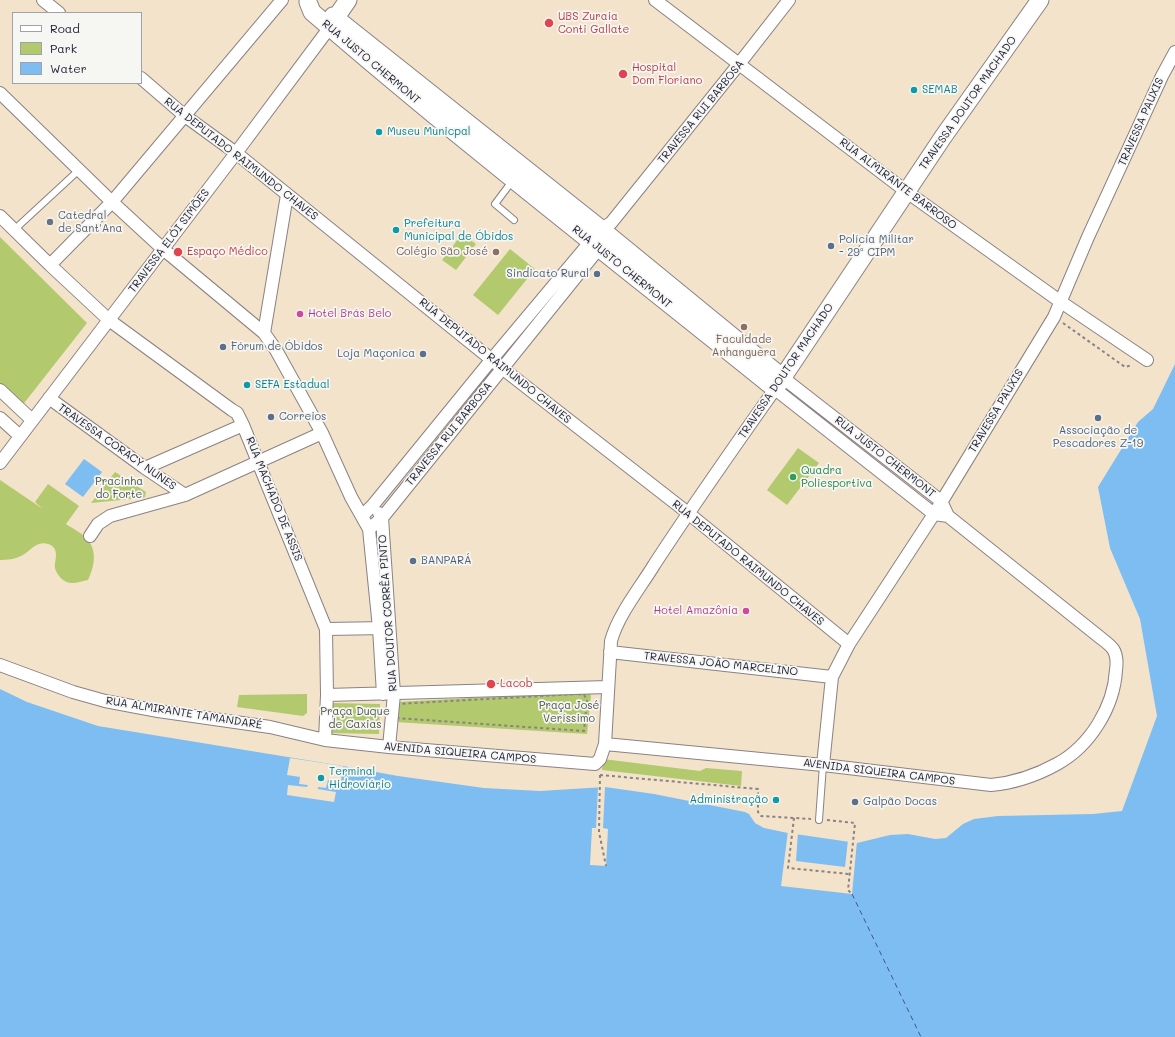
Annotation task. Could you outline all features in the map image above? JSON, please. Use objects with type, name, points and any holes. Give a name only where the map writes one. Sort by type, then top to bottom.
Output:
[{"type":"street","points":[[43,0],[58,12]]},
{"type":"street","points":[[50,265],[112,202],[282,0]]},
{"type":"street","points":[[333,22],[348,0]]},
{"type":"street","name":"RUA ALMIRANTE BARROSO","points":[[655,0],[907,192],[1061,302],[1147,360]]},
{"type":"street","name":"TRAVESSA RUI BARBOSA","points":[[369,530],[382,518],[502,368],[602,235],[789,0]]},
{"type":"street","name":"TRAVESSA DOUTOR MACHADO","points":[[595,764],[600,759],[606,744],[612,636],[626,609],[688,513],[778,383],[943,137],[1040,0]]},
{"type":"street","name":"RUA JUSTO CHERMONT","points":[[313,4],[333,22],[602,235],[934,514],[948,516]]},
{"type":"street","name":"RUA JUSTO CHERMONT","points":[[333,22],[360,54],[514,179],[602,235]]},
{"type":"street","name":"TRAVESSA ELÓI SIMÕES","points":[[0,463],[236,153],[333,22]]},
{"type":"street","name":"TRAVESSA PAUXIS","points":[[823,765],[832,677],[849,644],[934,514],[1054,317],[1088,236],[1158,83],[1175,52]]},
{"type":"street","name":"RUA DEPUTADO RAIMUNDO CHAVES","points":[[142,79],[185,116],[236,153],[502,368],[688,513],[849,644]]},
{"type":"street","points":[[0,93],[112,202],[163,249],[264,333],[276,350],[322,433],[351,497],[369,530]]},
{"type":"street","points":[[264,333],[287,195]]},
{"type":"street","name":"RUA MACHADO DE ASSIS","points":[[0,216],[109,320],[236,413],[243,425],[259,462],[326,629],[327,696],[325,740]]},
{"type":"street","name":"TRAVESSA RUI BARBOSA","points":[[362,516],[373,505],[492,359],[602,235]]},
{"type":"street","name":"RUA JUSTO CHERMONT","points":[[778,383],[941,501],[948,516],[1114,650],[1117,661],[1113,692]]},
{"type":"street","points":[[0,390],[32,420]]},
{"type":"street","name":"TRAVESSA CORACY NUNES","points":[[49,398],[145,468],[185,495]]},
{"type":"street","points":[[0,418],[20,436]]},
{"type":"street","points":[[145,468],[243,425]]},
{"type":"street","points":[[90,536],[98,524],[110,516],[185,495],[322,433]]},
{"type":"street","points":[[351,497],[373,505],[382,518]]},
{"type":"street","name":"RUA DOUTOR CORRÊA PINTO","points":[[382,518],[389,747]]},
{"type":"street","name":"RUA DOUTOR CORRÊA PINTO","points":[[369,530],[385,628]]},
{"type":"street","points":[[326,629],[385,628]]},
{"type":"street","name":"TRAVESSA JOÃO MARCELINO","points":[[610,652],[832,677]]},
{"type":"street","name":"RUA ALMIRANTE TAMANDARÉ","points":[[0,665],[73,692],[105,701],[158,711],[270,726],[325,740]]},
{"type":"street","points":[[327,696],[608,687]]},
{"type":"street","name":"AVENIDA SIQUEIRA CAMPOS","points":[[606,744],[823,765],[991,785],[1008,783],[1058,764],[1076,751],[1096,729],[1106,711],[1113,692]]},
{"type":"street","name":"AVENIDA SIQUEIRA CAMPOS","points":[[325,740],[389,747],[595,764]]},
{"type":"lane","points":[[14,230],[79,170]]},
{"type":"lane","points":[[514,179],[495,203],[514,220]]},
{"type":"lane","points":[[819,820],[823,765]]},
{"type":"path","points":[[1054,317],[1125,367],[1147,360]]},
{"type":"path","points":[[578,694],[584,696],[588,700],[584,731],[396,718],[396,704],[578,694]]},
{"type":"path","points":[[606,866],[599,832],[600,776],[758,789],[758,812],[761,816],[855,823],[848,890],[852,894]]},
{"type":"path","points":[[794,818],[788,868],[849,874]]},
{"type":"green space","points":[[462,234],[476,244],[456,270],[442,260]]},
{"type":"green space","points":[[0,237],[87,323],[21,407],[0,387]]},
{"type":"green space","points":[[510,249],[535,269],[498,315],[473,295]]},
{"type":"green space","name":"Quadra Poliesportiva","points":[[798,448],[819,463],[787,505],[767,490]]},
{"type":"green space","name":"Pracinha do Forte","points":[[115,472],[146,492],[145,497],[91,503]]},
{"type":"green space","points":[[0,480],[43,509],[35,502],[48,484],[79,506],[66,524],[85,536],[92,546],[94,560],[88,580],[69,583],[61,578],[55,568],[56,552],[52,546],[44,543],[40,543],[25,554],[16,558],[0,560]]},
{"type":"green space","name":"Praça José Veríssimo","points":[[582,692],[590,693],[591,696],[587,734],[395,722],[396,702]]},
{"type":"green space","points":[[307,694],[307,713],[303,716],[237,707],[239,695]]},
{"type":"green space","name":"Praça Duque de Caxias","points":[[330,703],[380,704],[379,734],[330,733]]},
{"type":"green space","points":[[603,759],[700,771],[706,768],[742,771],[741,786],[602,770]]},
{"type":"water","points":[[1175,364],[1175,1037],[0,1037],[0,689],[27,702],[98,726],[398,776],[484,788],[540,791],[605,787],[654,794],[745,812],[749,814],[755,823],[764,828],[857,843],[890,835],[908,834],[935,839],[946,838],[963,824],[974,819],[998,816],[1093,814],[1122,811],[1157,716],[1140,619],[1110,548],[1098,487],[1138,422],[1153,409]]},
{"type":"water","points":[[84,459],[102,472],[83,497],[65,484]]},
{"type":"pier","name":"Terminal Hidroviário","points":[[290,758],[343,766],[341,782],[328,780],[326,788],[318,787],[318,789],[336,792],[334,802],[287,795],[288,785],[307,787],[308,785],[299,784],[300,777],[287,775]]},
{"type":"pier","points":[[598,787],[605,787],[603,828],[608,829],[606,866],[590,865],[592,828],[596,828]]},
{"type":"pier","points":[[788,831],[798,832],[796,861],[845,867],[848,840],[857,841],[852,894],[781,886]]},
{"type":"ferry route","points":[[852,894],[921,1037]]},
{"type":"place","name":"UBS Zuraia Conti Gallate","points":[[549,23]]},
{"type":"place","name":"Hospital Dom Floriano","points":[[623,74]]},
{"type":"place","name":"SEMAB","points":[[914,90]]},
{"type":"place","name":"Museu Municpal","points":[[379,132]]},
{"type":"place","name":"Catedral de Sant'Ana","points":[[50,222]]},
{"type":"place","name":"Prefeitura Municipal de Óbidos","points":[[396,230]]},
{"type":"place","name":"Polícia Militar - 29ª CIPM","points":[[831,246]]},
{"type":"place","name":"Espaço Médico","points":[[178,252]]},
{"type":"place","name":"Colégio São José","points":[[496,252]]},
{"type":"place","name":"Sindicato Rural","points":[[597,274]]},
{"type":"place","name":"Hotel Brás Belo","points":[[300,314]]},
{"type":"place","name":"Faculdade Anhanguera","points":[[744,327]]},
{"type":"place","name":"Fórum de Óbidos","points":[[223,347]]},
{"type":"place","name":"Loja Maçonica","points":[[423,354]]},
{"type":"place","name":"SEFA Estadual","points":[[247,385]]},
{"type":"place","name":"Correios","points":[[271,417]]},
{"type":"place","name":"Associação de Pescadores Z-19","points":[[1098,418]]},
{"type":"place","name":"Quadra Poliesportiva","points":[[793,477]]},
{"type":"place","name":"BANPARÁ","points":[[413,561]]},
{"type":"place","name":"Hotel Amazônia","points":[[746,611]]},
{"type":"place","name":"Lacob","points":[[491,684]]},
{"type":"place","name":"Terminal Hidroviário","points":[[321,778]]},
{"type":"place","name":"Administração","points":[[776,800]]},
{"type":"place","name":"Galpão Docas","points":[[855,802]]}]
